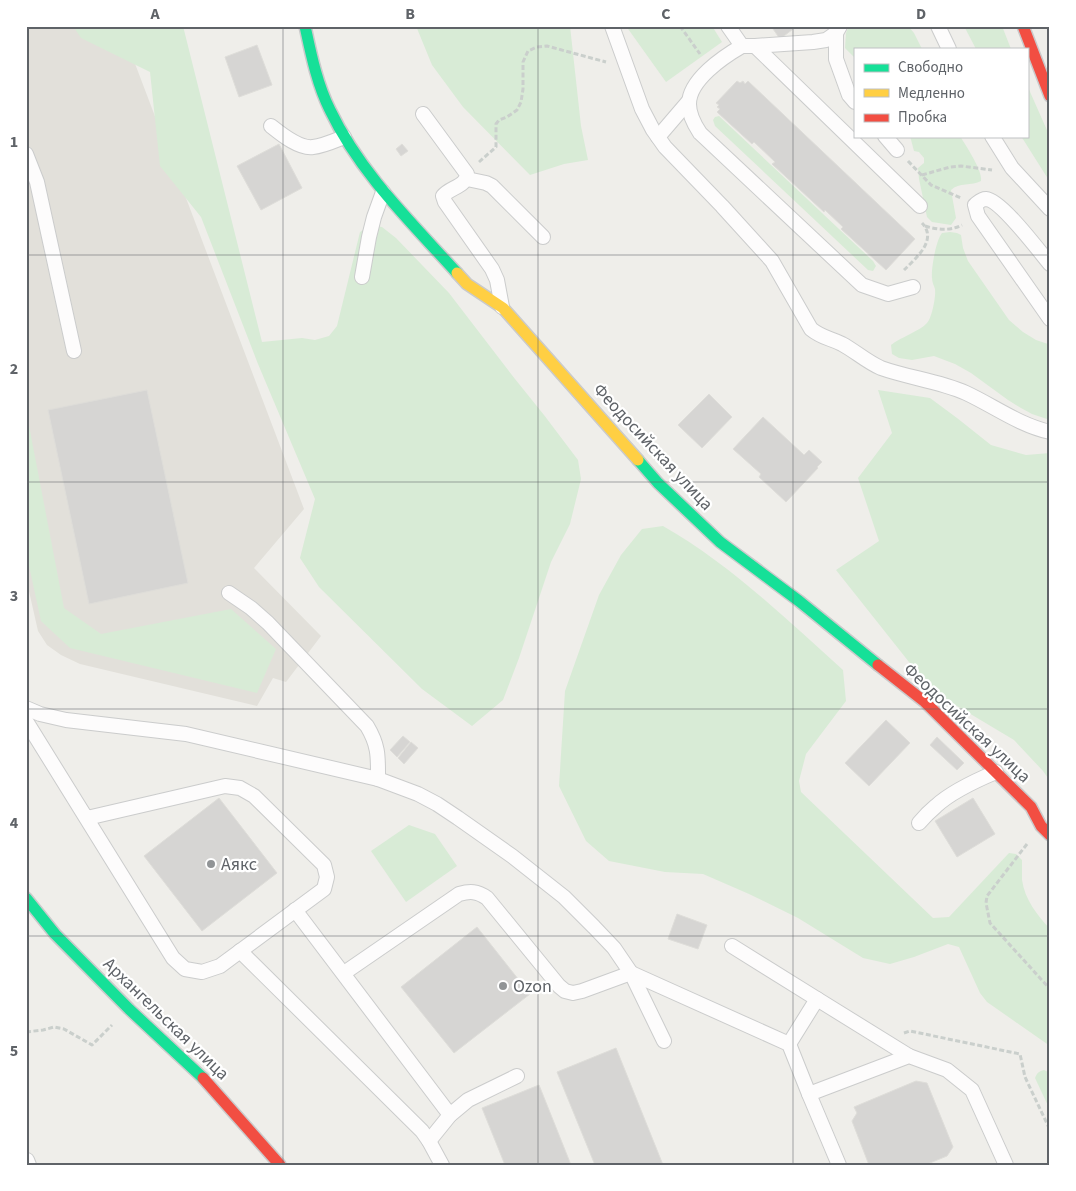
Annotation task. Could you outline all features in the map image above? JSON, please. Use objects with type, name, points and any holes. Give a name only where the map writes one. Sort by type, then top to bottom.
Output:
[{"type":"street","name":"Феодосийская улица","points":[[305,26],[311,54],[329,110],[344,137],[383,192],[467,284],[502,308],[658,483],[720,542],[799,601],[925,702],[1031,808],[1041,826],[1050,835]]},
{"type":"street","points":[[1023,26],[1050,96]]},
{"type":"street","name":"Архангельская улица","points":[[26,898],[56,934],[129,1009],[202,1076],[280,1165]]},
{"type":"lane","points":[[612,26],[642,109],[658,137],[665,147],[772,261],[811,329],[819,335],[840,343],[879,367],[939,383],[965,393],[1012,418],[1050,432]]},
{"type":"lane","points":[[728,26],[919,212]]},
{"type":"lane","points":[[938,26],[949,48]]},
{"type":"lane","points":[[658,137],[688,102],[692,90],[704,74],[726,55],[748,46],[826,40],[838,29]]},
{"type":"lane","points":[[838,29],[836,59],[849,95],[854,101]]},
{"type":"lane","points":[[688,102],[690,114],[700,132],[862,286],[888,294],[912,287]]},
{"type":"lane","points":[[423,114],[467,176],[492,186],[543,237]]},
{"type":"lane","points":[[271,126],[291,141],[311,148],[344,137]]},
{"type":"lane","points":[[887,138],[897,150]]},
{"type":"lane","points":[[993,138],[1012,168],[1050,209]]},
{"type":"lane","points":[[26,154],[37,182],[74,352]]},
{"type":"lane","points":[[467,176],[462,184],[446,192],[443,196],[445,202],[492,269],[497,280],[502,308]]},
{"type":"lane","points":[[362,277],[369,237],[383,192]]},
{"type":"lane","points":[[1050,264],[1028,236],[1000,207],[992,201],[981,200],[977,210],[1050,319]]},
{"type":"lane","points":[[229,593],[252,608],[268,623],[367,726],[374,739],[378,754],[378,779]]},
{"type":"lane","points":[[26,708],[40,714],[66,720],[186,734],[378,779],[418,794],[437,804],[512,856],[564,897],[614,948],[631,973],[664,1041]]},
{"type":"lane","points":[[26,721],[173,958],[185,969],[202,972],[220,966],[324,889],[327,876],[324,865],[254,796],[240,788],[225,786],[87,818]]},
{"type":"lane","points":[[919,823],[947,798],[996,772]]},
{"type":"lane","points":[[344,973],[458,894],[468,891],[478,892],[487,898],[565,991],[572,993],[582,992],[631,973],[789,1044],[839,1165]]},
{"type":"lane","points":[[295,910],[450,1115]]},
{"type":"lane","points":[[732,946],[909,1056],[947,1070],[972,1090],[1006,1165]]},
{"type":"lane","points":[[240,951],[422,1131],[430,1141],[442,1165]]},
{"type":"lane","points":[[789,1044],[817,999]]},
{"type":"lane","points":[[809,1094],[909,1056]]},
{"type":"lane","points":[[430,1141],[450,1115],[468,1100],[517,1076]]},
{"type":"lane","points":[[27,1160],[28,1165]]},
{"type":"path","points":[[680,26],[711,68]]},
{"type":"path","points":[[467,176],[496,147],[496,124],[499,120],[517,110],[521,102],[523,62],[528,51],[537,47],[547,46],[626,66]]},
{"type":"path","points":[[897,150],[932,185],[977,210],[956,228],[938,229],[925,226]]},
{"type":"path","points":[[922,175],[950,167],[962,166],[996,171]]},
{"type":"path","points":[[899,276],[924,249],[928,237],[919,212]]},
{"type":"path","points":[[1041,826],[987,896],[986,903],[990,923],[1050,989]]},
{"type":"path","points":[[26,1032],[43,1030],[54,1026],[64,1029],[92,1045]]},
{"type":"path","points":[[910,1031],[1020,1054],[1025,1077],[1050,1130]]},
{"type":"shaded area","points":[[26,26],[98,26],[123,32],[304,509],[254,568],[321,636],[286,682],[273,678],[257,706],[80,664],[61,655],[47,645],[38,631],[26,578]]},
{"type":"green space","points":[[73,26],[183,26],[262,342],[302,338],[315,340],[329,336],[337,326],[360,232],[370,225],[382,227],[396,238],[449,293],[578,460],[581,479],[570,524],[551,562],[503,700],[472,726],[422,689],[319,587],[300,558],[315,499],[258,364],[201,217],[160,166],[150,72],[81,38]]},
{"type":"green space","points":[[416,26],[570,26],[581,126],[588,160],[564,164],[530,175],[463,107],[432,65]]},
{"type":"green space","points":[[626,26],[712,26],[722,42],[666,82]]},
{"type":"green space","points":[[849,26],[908,26],[922,48],[854,48],[854,57],[845,48],[846,33]]},
{"type":"green space","points":[[964,26],[1002,26],[1011,48],[975,48]]},
{"type":"green space","points":[[1028,87],[1050,137],[1050,182],[1022,138],[1028,138]]},
{"type":"green space","points":[[719,116],[873,261],[876,266],[873,271],[868,270],[715,126],[713,120]]},
{"type":"green space","points":[[911,138],[961,138],[977,165],[981,181],[958,186],[951,190],[956,218],[951,225],[932,222],[927,217],[918,168],[924,163],[924,158],[919,152],[914,151]]},
{"type":"green space","points":[[950,232],[961,235],[968,261],[1009,320],[1023,332],[1036,340],[1048,344],[1050,347],[1050,420],[1021,408],[955,364],[934,356],[912,360],[899,358],[892,354],[891,345],[920,329],[929,320],[935,297],[932,274],[936,248],[942,233]]},
{"type":"green space","points":[[878,390],[930,398],[991,445],[1026,455],[1050,453],[1050,781],[1014,740],[932,691],[836,570],[879,541],[858,478],[892,433]]},
{"type":"green space","points":[[26,410],[64,608],[101,634],[231,609],[276,649],[257,693],[70,648],[41,621],[26,552]]},
{"type":"green space","points":[[663,526],[711,557],[757,593],[843,670],[846,701],[806,754],[799,781],[801,792],[933,918],[949,917],[1009,853],[1016,854],[1022,860],[1022,880],[1026,894],[1036,913],[1050,929],[1050,1046],[987,1002],[980,993],[959,947],[948,944],[890,964],[863,958],[798,918],[703,874],[665,872],[609,861],[586,841],[559,786],[565,691],[599,595],[621,555],[642,529]]},
{"type":"green space","points":[[409,825],[435,834],[457,866],[406,902],[371,851]]},
{"type":"green space","points":[[1044,1070],[1050,1073],[1050,1110],[1035,1078],[1038,1072]]},
{"type":"building","points":[[771,26],[797,26],[780,39]]},
{"type":"building","points":[[257,45],[272,85],[239,97],[225,57]]},
{"type":"building","points":[[737,81],[740,83],[743,81],[745,84],[748,81],[915,239],[886,270],[841,229],[843,227],[825,210],[824,212],[772,164],[775,162],[754,142],[752,144],[717,112],[720,109],[716,103]]},
{"type":"building","points":[[279,144],[302,188],[261,210],[237,166]]},
{"type":"building","points":[[402,144],[408,151],[401,156],[396,149]]},
{"type":"building","points":[[147,390],[188,583],[89,604],[48,410]]},
{"type":"building","points":[[709,394],[732,417],[702,448],[678,425]]},
{"type":"building","points":[[763,417],[804,455],[809,450],[822,462],[786,502],[759,477],[761,474],[733,449]]},
{"type":"building","points":[[886,720],[910,743],[869,786],[845,763]]},
{"type":"building","points":[[403,736],[410,742],[397,757],[390,750]]},
{"type":"building","points":[[937,737],[964,763],[957,770],[930,745]]},
{"type":"building","points":[[411,742],[418,748],[404,764],[398,758]]},
{"type":"building","name":"Аякс","points":[[219,798],[277,873],[202,931],[144,856]]},
{"type":"building","points":[[973,798],[995,834],[957,857],[935,821]]},
{"type":"building","points":[[677,914],[707,925],[698,949],[668,939]]},
{"type":"building","points":[[477,927],[530,994],[454,1053],[401,987]]},
{"type":"building","points":[[616,1048],[663,1165],[595,1165],[557,1072]]},
{"type":"building","points":[[916,1081],[927,1083],[953,1147],[947,1156],[925,1165],[869,1165],[852,1121],[857,1113],[854,1107]]},
{"type":"building","points":[[539,1085],[571,1165],[505,1165],[482,1108]]},
{"type":"traffic: fast","points":[[305,26],[321,90],[342,133],[371,176],[457,273]]},
{"type":"traffic: fast","points":[[638,460],[658,483],[720,542],[799,601],[878,665]]},
{"type":"traffic: fast","points":[[26,898],[55,934],[129,1009],[203,1078]]},
{"type":"traffic: slow","points":[[457,273],[467,284],[503,308],[638,460]]},
{"type":"traffic: jam","points":[[1023,26],[1050,96]]},
{"type":"traffic: jam","points":[[878,665],[925,702],[1031,807],[1041,826],[1050,835]]},
{"type":"traffic: jam","points":[[203,1078],[280,1165]]},
{"type":"place","name":"Аякс","points":[[211,864]]},
{"type":"place","name":"Ozon","points":[[503,986]]}]
